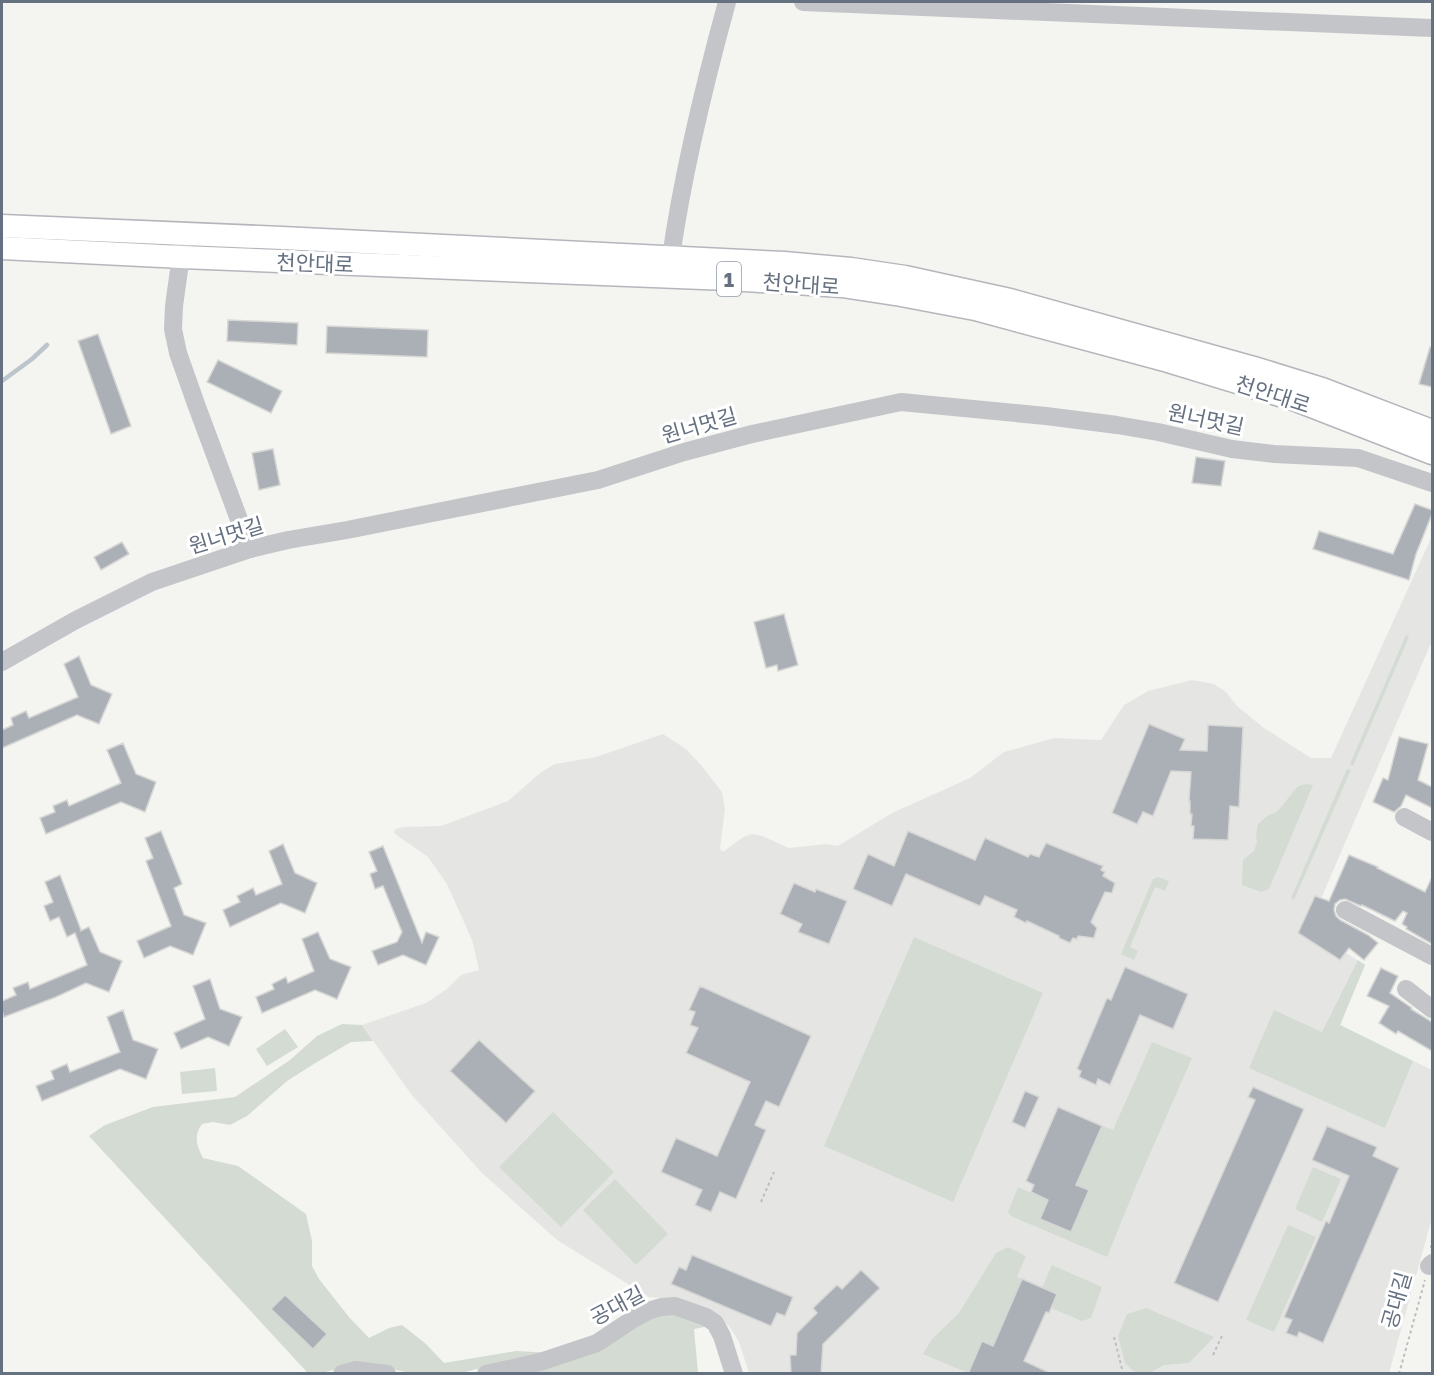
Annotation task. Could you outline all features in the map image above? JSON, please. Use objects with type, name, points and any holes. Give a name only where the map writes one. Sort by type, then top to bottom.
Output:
[{"type":"main road","name":"천안대로","points":[[2,226],[671,257],[851,269],[905,277],[1010,300],[1254,368],[1322,389],[1432,431]]},
{"type":"main road","name":"천안대로","points":[[2,248],[182,258],[728,279],[842,286],[975,309],[1168,361],[1296,400],[1432,453]]},
{"type":"street","points":[[671,257],[688,155],[727,2]]},
{"type":"street","points":[[803,2],[1432,28]]},
{"type":"street","points":[[184,234],[174,306],[173,329],[178,353],[250,549]]},
{"type":"street","name":"원너멋길","points":[[3,661],[76,620],[152,582],[250,549],[598,480],[684,452],[752,434],[901,402],[1117,425],[1232,449],[1284,455],[1358,458],[1432,483]]},
{"type":"street","points":[[1404,817],[1432,832]]},
{"type":"street","points":[[1345,910],[1432,956]]},
{"type":"street","points":[[1406,989],[1432,1009]]},
{"type":"street","name":"공대길","points":[[486,1374],[540,1362],[597,1342],[648,1311],[675,1306],[706,1317],[715,1323],[722,1336],[734,1374]]},
{"type":"street","points":[[342,1374],[356,1371],[387,1374]]},
{"type":"path","points":[[761,1202],[774,1172]]},
{"type":"path","name":"공대길","points":[[1399,1374],[1431,1264],[1432,1239]]},
{"type":"path","points":[[1213,1355],[1222,1336]]},
{"type":"path","points":[[1114,1337],[1123,1373]]},
{"type":"shaded area","points":[[1432,536],[1432,641],[1308,929],[1365,965],[1340,1025],[1432,1070],[1432,1218],[1389,1373],[749,1373],[739,1342],[729,1326],[677,1299],[649,1297],[557,1240],[482,1173],[411,1094],[362,1025],[426,1003],[447,989],[461,975],[479,970],[472,940],[447,884],[428,857],[395,834],[396,829],[441,826],[508,801],[540,773],[555,764],[596,757],[663,734],[686,749],[722,792],[725,809],[720,849],[723,852],[743,837],[752,834],[789,848],[826,844],[838,846],[892,813],[970,778],[1004,752],[1054,738],[1101,740],[1124,705],[1148,691],[1192,680],[1214,684],[1226,692],[1237,706],[1264,728],[1311,758],[1331,758]]},
{"type":"shaded area","points":[[1406,635],[1409,637],[1353,766],[1350,764]]},
{"type":"shaded area","points":[[1347,769],[1351,770],[1294,900],[1291,898]]},
{"type":"shaded area","points":[[1313,785],[1269,889],[1261,892],[1242,885],[1243,860],[1254,851],[1258,824],[1267,816],[1277,812],[1298,786]]},
{"type":"shaded area","points":[[1158,877],[1169,881],[1165,891],[1155,887],[1130,947],[1138,951],[1134,960],[1121,954],[1153,879]]},
{"type":"shaded area","points":[[914,937],[1043,993],[953,1202],[824,1146]]},
{"type":"shaded area","points":[[1358,960],[1365,965],[1340,1025],[1413,1061],[1385,1128],[1249,1068],[1274,1010],[1322,1032]]},
{"type":"shaded area","points":[[342,1024],[362,1025],[373,1041],[351,1042],[287,1081],[247,1116],[230,1125],[213,1122],[202,1124],[197,1141],[203,1158],[238,1166],[306,1214],[312,1241],[312,1266],[319,1279],[349,1317],[369,1338],[389,1328],[402,1325],[426,1344],[444,1363],[516,1351],[554,1353],[461,1373],[410,1373],[373,1365],[354,1365],[321,1373],[306,1373],[89,1136],[105,1125],[153,1107],[235,1097],[290,1060],[317,1036]]},
{"type":"shaded area","points":[[285,1029],[298,1047],[267,1066],[256,1049]]},
{"type":"shaded area","points":[[1152,1042],[1192,1058],[1107,1257],[1011,1216],[1008,1212],[1018,1187],[1048,1200],[1040,1219],[1071,1232],[1089,1191],[1076,1185],[1102,1126],[1113,1130]]},
{"type":"shaded area","points":[[215,1068],[217,1091],[182,1094],[180,1072]]},
{"type":"shaded area","points":[[553,1112],[614,1172],[561,1227],[499,1167]]},
{"type":"shaded area","points":[[1313,1167],[1341,1179],[1322,1222],[1295,1209]]},
{"type":"shaded area","points":[[615,1179],[668,1234],[636,1265],[583,1210]]},
{"type":"shaded area","points":[[1288,1225],[1316,1237],[1274,1332],[1246,1320]]},
{"type":"shaded area","points":[[1008,1247],[1026,1256],[1017,1277],[1022,1279],[993,1346],[982,1341],[968,1373],[923,1354],[932,1339],[959,1313],[996,1253]]},
{"type":"shaded area","points":[[1052,1265],[1102,1287],[1091,1318],[1082,1321],[1051,1308],[1042,1288]]},
{"type":"shaded area","points":[[1146,1308],[1214,1337],[1189,1363],[1164,1365],[1149,1373],[1133,1371],[1125,1363],[1118,1336],[1127,1314]]},
{"type":"shaded area","points":[[663,1310],[714,1325],[694,1329],[698,1373],[505,1374]]},
{"type":"building","points":[[228,320],[298,323],[297,345],[227,341]]},
{"type":"building","points":[[327,326],[428,330],[427,357],[326,353]]},
{"type":"building","points":[[98,334],[131,426],[111,434],[78,341]]},
{"type":"building","points":[[1430,347],[1432,347],[1432,387],[1419,384]]},
{"type":"building","points":[[218,360],[282,391],[271,413],[207,382]]},
{"type":"building","points":[[273,449],[280,485],[259,490],[252,453]]},
{"type":"building","points":[[1196,457],[1225,461],[1221,486],[1192,483]]},
{"type":"building","points":[[1415,504],[1432,510],[1432,514],[1416,554],[1409,580],[1313,549],[1319,531],[1393,554]]},
{"type":"building","points":[[122,542],[129,554],[101,570],[94,557]]},
{"type":"building","points":[[784,614],[798,665],[778,671],[777,665],[766,668],[754,622]]},
{"type":"building","points":[[79,656],[91,685],[112,694],[99,724],[77,715],[2,748],[2,730],[13,725],[11,718],[26,711],[29,718],[78,697],[64,664]]},
{"type":"building","points":[[1149,724],[1185,739],[1180,750],[1207,751],[1208,725],[1243,727],[1239,807],[1230,806],[1228,840],[1193,839],[1194,826],[1191,826],[1192,814],[1190,814],[1189,801],[1191,772],[1171,771],[1153,816],[1143,812],[1137,824],[1112,813]]},
{"type":"building","points":[[1399,737],[1428,744],[1418,780],[1432,787],[1432,808],[1406,795],[1401,806],[1394,812],[1373,802],[1383,778],[1388,780]]},
{"type":"building","points":[[123,743],[136,774],[156,782],[145,812],[121,802],[46,834],[40,818],[55,812],[53,806],[67,800],[69,806],[121,783],[107,750]]},
{"type":"building","points":[[161,831],[182,884],[174,888],[184,915],[206,923],[193,955],[170,946],[144,958],[137,941],[171,926],[146,861],[153,858],[145,838]]},
{"type":"building","points":[[908,831],[975,860],[985,838],[1028,857],[1030,854],[1039,857],[1046,843],[1103,866],[1101,870],[1105,872],[1103,876],[1115,883],[1112,893],[1105,892],[1091,922],[1097,928],[1094,938],[1078,936],[1070,943],[1027,921],[1026,923],[1014,917],[1017,910],[985,896],[980,906],[906,874],[892,906],[853,889],[868,854],[894,866]]},
{"type":"building","points":[[283,844],[295,873],[317,883],[305,913],[281,903],[230,927],[223,910],[240,902],[237,896],[253,888],[256,895],[282,884],[269,851]]},
{"type":"building","points":[[383,846],[422,943],[426,932],[439,937],[426,965],[403,955],[378,965],[372,951],[397,942],[402,932],[383,886],[375,889],[370,874],[377,871],[369,852]]},
{"type":"building","points":[[1349,855],[1378,867],[1425,892],[1432,877],[1432,944],[1406,929],[1407,927],[1402,924],[1407,913],[1403,911],[1395,921],[1345,899],[1335,904],[1336,916],[1378,943],[1364,960],[1349,948],[1340,960],[1298,933],[1315,896],[1329,901]]},
{"type":"building","points":[[60,875],[80,931],[89,927],[100,952],[122,961],[109,992],[86,983],[4,1017],[2,1001],[16,995],[13,988],[28,982],[30,989],[87,965],[75,933],[67,937],[59,917],[50,921],[44,906],[53,902],[45,882]]},
{"type":"building","points":[[794,883],[847,901],[829,944],[798,932],[802,924],[780,914]]},
{"type":"building","points":[[318,932],[330,959],[351,967],[337,999],[315,990],[262,1013],[256,997],[274,989],[272,984],[286,977],[288,983],[314,971],[302,939]]},
{"type":"building","points":[[1125,967],[1188,994],[1173,1029],[1140,1015],[1110,1085],[1098,1079],[1096,1085],[1079,1077],[1081,1071],[1077,1069],[1107,998],[1111,1000]]},
{"type":"building","points":[[1381,968],[1398,976],[1390,993],[1432,1022],[1432,1051],[1398,1031],[1396,1034],[1379,1023],[1389,1006],[1367,996]]},
{"type":"building","points":[[210,979],[220,1009],[242,1017],[229,1046],[208,1037],[181,1049],[174,1033],[205,1019],[193,986]]},
{"type":"building","points":[[700,986],[811,1036],[779,1107],[766,1101],[755,1125],[766,1130],[736,1199],[720,1192],[711,1212],[695,1205],[702,1190],[661,1172],[676,1138],[717,1156],[750,1082],[686,1053],[698,1028],[690,1025],[695,1012],[689,1010]]},
{"type":"building","points":[[123,1010],[133,1040],[158,1049],[146,1079],[120,1069],[42,1101],[36,1086],[54,1079],[51,1071],[67,1064],[70,1072],[120,1052],[107,1017]]},
{"type":"building","points":[[479,1040],[535,1091],[506,1123],[450,1071]]},
{"type":"building","points":[[1253,1087],[1304,1109],[1218,1302],[1174,1283],[1255,1100],[1248,1097]]},
{"type":"building","points":[[1025,1091],[1039,1097],[1025,1128],[1012,1122]]},
{"type":"building","points":[[1058,1107],[1102,1126],[1076,1185],[1089,1190],[1071,1232],[1040,1219],[1048,1200],[1031,1192],[1034,1185],[1026,1181]]},
{"type":"building","points":[[1327,1126],[1377,1147],[1373,1156],[1399,1168],[1323,1343],[1299,1332],[1297,1337],[1286,1333],[1292,1320],[1284,1317],[1326,1221],[1329,1223],[1349,1176],[1312,1160]]},
{"type":"building","points":[[692,1255],[793,1297],[785,1316],[777,1313],[771,1326],[671,1284],[679,1267],[686,1270]]},
{"type":"building","points":[[861,1270],[880,1288],[823,1344],[821,1374],[791,1374],[790,1355],[796,1355],[797,1333],[817,1313],[813,1308],[837,1285],[842,1289]]},
{"type":"building","points":[[1022,1279],[1057,1294],[1049,1313],[1046,1312],[1024,1361],[1052,1374],[968,1374],[982,1341],[993,1346]]},
{"type":"building","points":[[285,1295],[327,1334],[313,1349],[271,1309]]},
{"type":"waterway","points":[[2,381],[47,345]]}]
